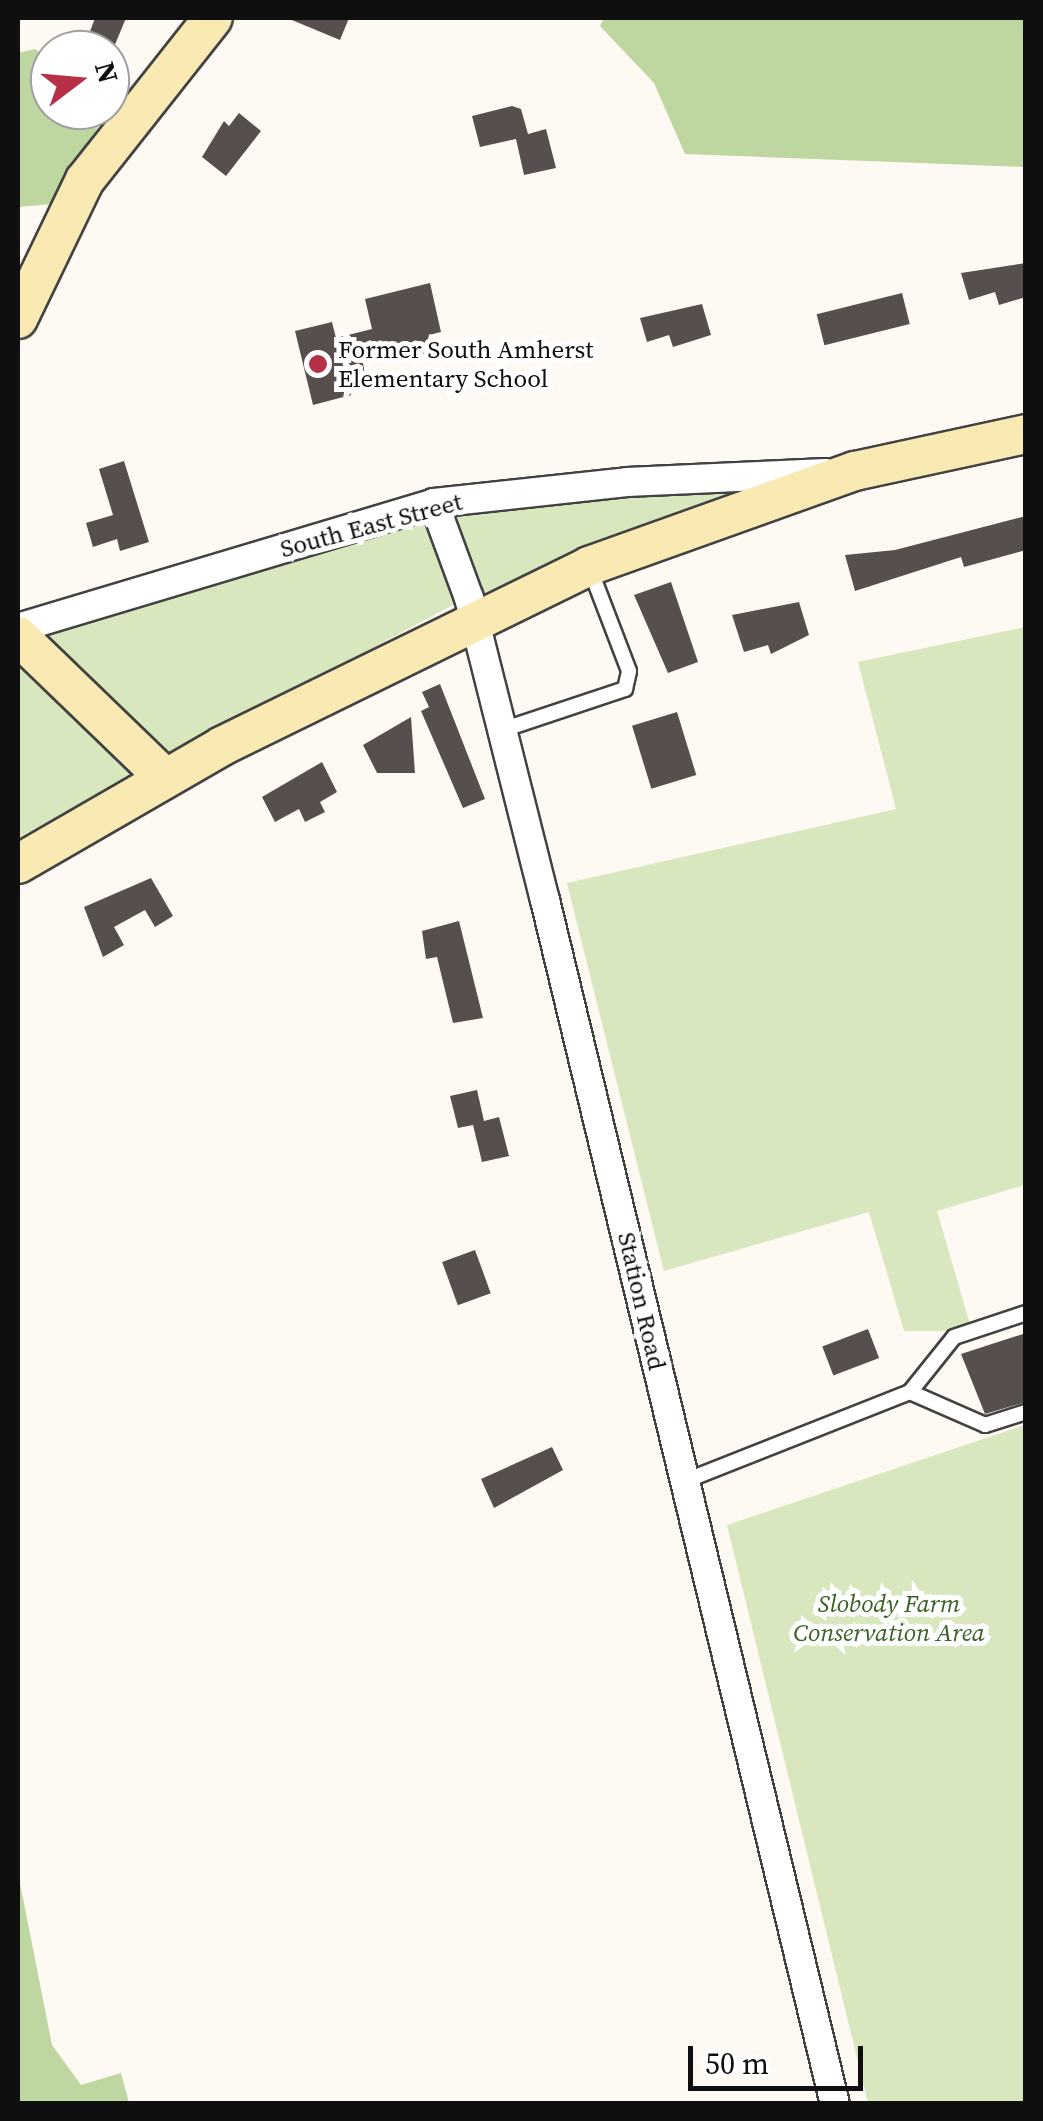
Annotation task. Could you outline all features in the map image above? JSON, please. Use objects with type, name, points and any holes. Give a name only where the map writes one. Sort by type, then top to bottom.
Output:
[{"type":"main road","points":[[18,319],[85,180],[213,18]]},
{"type":"main road","name":"South East Street","points":[[18,864],[164,777],[474,618],[589,566],[855,471],[1026,434]]},
{"type":"main road","name":"South East Street","points":[[18,632],[164,777]]},
{"type":"street","name":"South East Street","points":[[18,632],[434,504],[628,482],[855,471]]},
{"type":"street","name":"Station Road","points":[[434,504],[474,618],[835,2104]]},
{"type":"lane","points":[[501,730],[625,689],[629,670],[589,566]]},
{"type":"lane","points":[[686,1481],[910,1392],[954,1336],[1026,1313]]},
{"type":"lane","points":[[910,1392],[985,1425],[1026,1412]]},
{"type":"green space","points":[[604,18],[1025,18],[1025,167],[685,154],[654,83],[600,26]]},
{"type":"green space","points":[[30,50],[30,130],[96,130],[52,204],[18,207],[18,53]]},
{"type":"green space","points":[[736,486],[744,489],[449,607],[18,838],[18,642],[439,509]]},
{"type":"green space","points":[[1025,627],[1025,1185],[937,1211],[972,1331],[904,1331],[869,1212],[664,1271],[567,883],[896,809],[858,662]]},
{"type":"green space","name":"Slobody Farm Conservation Area","points":[[1025,1425],[1025,2103],[868,2103],[727,1525]]},
{"type":"green space","points":[[18,1873],[52,2045],[81,2085],[121,2073],[129,2103],[18,2103]]},
{"type":"building","points":[[95,18],[126,18],[121,30],[91,30]]},
{"type":"building","points":[[287,18],[349,18],[340,40]]},
{"type":"building","points":[[512,106],[521,109],[528,134],[546,129],[556,168],[524,175],[516,139],[480,147],[472,116]]},
{"type":"building","points":[[239,113],[261,131],[226,176],[202,157],[224,121],[229,126]]},
{"type":"building","points":[[1026,263],[1026,297],[999,305],[995,292],[969,300],[961,273]]},
{"type":"building","name":"Former South Amherst Elementary School","points":[[430,283],[441,332],[429,335],[424,354],[363,363],[365,376],[348,380],[351,395],[313,405],[295,331],[332,322],[336,338],[372,329],[365,299]]},
{"type":"building","points":[[902,293],[910,324],[824,345],[817,314]]},
{"type":"building","points":[[702,304],[711,335],[673,347],[669,335],[647,342],[640,318]]},
{"type":"building","points":[[124,461],[149,542],[120,551],[117,539],[93,547],[86,523],[113,515],[99,469]]},
{"type":"building","points":[[1026,516],[1026,550],[964,567],[961,557],[855,591],[845,555],[895,550]]},
{"type":"building","points":[[671,582],[698,662],[668,673],[634,595]]},
{"type":"building","points":[[799,602],[809,635],[771,654],[768,645],[744,652],[732,615]]},
{"type":"building","points":[[440,684],[485,799],[463,808],[421,711],[429,707],[422,692]]},
{"type":"building","points":[[677,712],[696,775],[651,789],[632,726]]},
{"type":"building","points":[[411,717],[415,773],[377,773],[363,745]]},
{"type":"building","points":[[322,762],[337,792],[320,802],[325,812],[305,822],[299,809],[275,822],[262,797]]},
{"type":"building","points":[[151,878],[173,916],[155,927],[145,910],[114,927],[124,945],[103,957],[84,907]]},
{"type":"building","points":[[459,921],[483,1018],[453,1023],[437,957],[426,959],[422,931]]},
{"type":"building","points":[[477,1090],[484,1121],[499,1117],[509,1156],[482,1162],[473,1125],[458,1128],[450,1096]]},
{"type":"building","points":[[475,1250],[491,1293],[458,1305],[442,1262]]},
{"type":"building","points":[[868,1329],[879,1358],[833,1376],[822,1347]]},
{"type":"building","points":[[1026,1333],[1026,1402],[985,1414],[961,1354]]},
{"type":"building","points":[[552,1447],[563,1470],[494,1508],[481,1479]]},
{"type":"place","name":"Former South Amherst Elementary School","points":[[318,364]]}]
